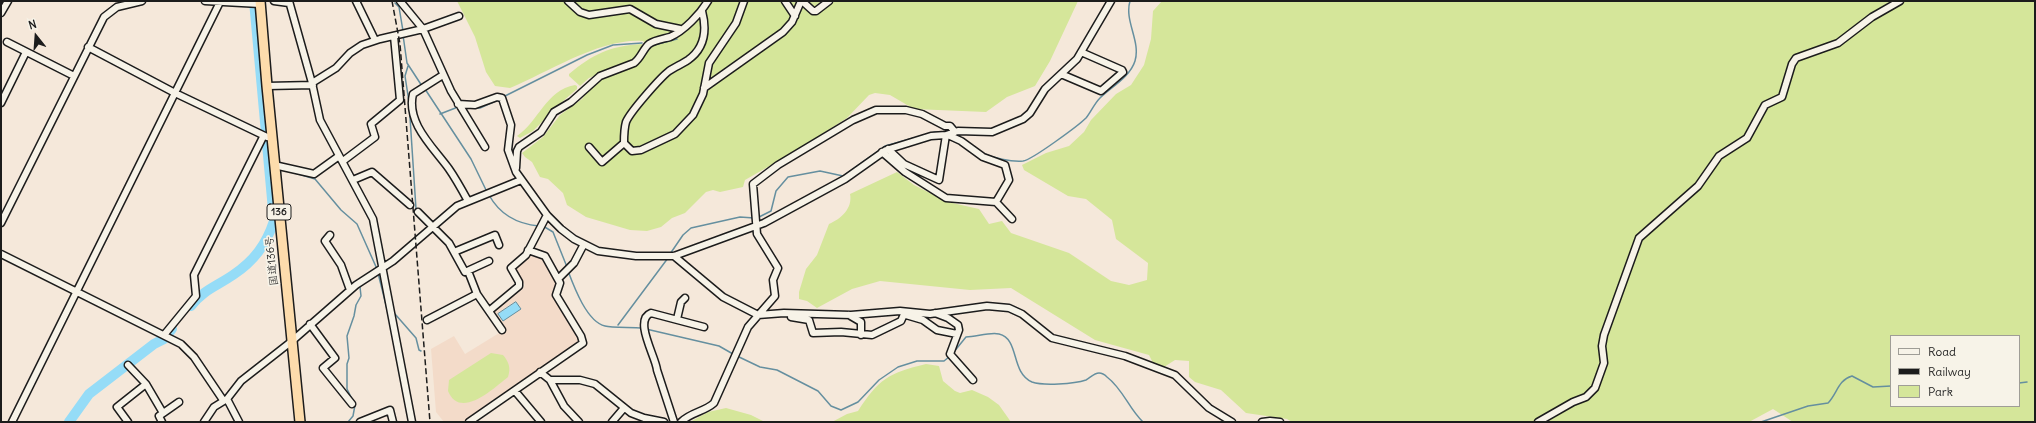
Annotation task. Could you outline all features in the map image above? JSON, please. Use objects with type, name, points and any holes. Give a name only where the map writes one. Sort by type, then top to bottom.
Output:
[{"type":"highway","name":"国道136号","points":[[260,3],[267,86],[268,137],[274,165],[300,422]]},
{"type":"street","points":[[1,13],[8,1]]},
{"type":"street","points":[[1,223],[88,47],[106,14],[125,2],[142,1]]},
{"type":"street","points":[[205,1],[260,3]]},
{"type":"street","points":[[274,1],[289,2],[312,84],[320,120],[373,219],[412,422]]},
{"type":"street","points":[[356,1],[375,40]]},
{"type":"street","points":[[400,1],[423,29],[443,75],[458,104],[485,147]]},
{"type":"street","points":[[568,1],[584,14],[598,14],[630,9],[656,24],[680,29]]},
{"type":"street","points":[[516,172],[517,151],[519,147],[541,132],[554,112],[571,102],[596,78],[634,63],[638,60],[648,45],[672,36],[680,29],[691,23],[702,11],[708,1]]},
{"type":"street","points":[[624,143],[629,149],[638,151],[679,131],[696,110],[704,88],[709,63],[736,23],[744,1]]},
{"type":"street","points":[[785,1],[795,16]]},
{"type":"street","points":[[704,88],[790,26],[801,1],[813,11],[816,11],[829,1]]},
{"type":"street","points":[[458,104],[475,105],[497,97],[502,98],[511,125],[508,150],[516,172],[547,215],[567,234],[598,251],[625,255],[674,256],[758,224],[845,179],[885,150],[931,136],[947,135],[955,132],[992,132],[1023,118],[1030,113],[1045,89],[1077,59],[1111,1]]},
{"type":"street","points":[[1538,422],[1573,402],[1586,397],[1596,388],[1604,363],[1602,346],[1604,335],[1639,238],[1698,186],[1719,156],[1747,138],[1762,108],[1767,103],[1782,97],[1792,64],[1796,58],[1803,54],[1838,43],[1872,17],[1900,1]]},
{"type":"street","points":[[12,422],[220,2]]},
{"type":"street","points":[[589,147],[602,162],[624,143],[627,120],[660,80],[670,71],[689,59],[696,52],[703,41],[705,24],[702,11]]},
{"type":"street","points":[[267,86],[312,84],[335,68],[355,49],[375,40],[423,29],[459,16]]},
{"type":"street","points":[[274,165],[314,174],[375,137],[371,124],[400,100],[394,36]]},
{"type":"street","points":[[7,42],[74,76]]},
{"type":"street","points":[[88,47],[175,93],[268,137],[194,275],[196,296],[164,335]]},
{"type":"street","points":[[1,103],[26,52]]},
{"type":"street","points":[[1061,74],[1101,91],[1123,72],[1122,70],[1081,52]]},
{"type":"street","points":[[443,75],[413,94],[414,119],[421,132],[450,171],[468,201]]},
{"type":"street","points":[[681,422],[692,413],[708,408],[714,403],[748,327],[774,296],[773,284],[778,268],[759,238],[757,215],[752,189],[753,184],[778,165],[853,120],[876,110],[906,110],[922,114],[945,126],[950,126],[955,132]]},
{"type":"street","points":[[885,150],[904,164],[939,180],[947,135]]},
{"type":"street","points":[[947,135],[961,141],[983,157],[1006,165],[1009,180],[996,202]]},
{"type":"street","points":[[885,150],[905,172],[946,198],[953,200],[996,202],[1012,219]]},
{"type":"street","points":[[353,180],[372,172],[410,205]]},
{"type":"street","points":[[204,422],[214,407],[225,399],[238,383],[292,341],[350,290],[382,268],[457,206],[521,180]]},
{"type":"street","points":[[418,212],[447,240],[462,270],[468,271],[489,261]]},
{"type":"street","points":[[489,311],[519,286],[519,282],[510,270],[528,250],[547,215]]},
{"type":"street","points":[[330,235],[325,241],[341,265],[350,290]]},
{"type":"street","points":[[454,252],[495,235],[498,245]]},
{"type":"street","points":[[558,279],[574,263],[584,244]]},
{"type":"street","points":[[469,422],[581,344],[584,340],[556,295],[560,285],[545,256],[528,250]]},
{"type":"street","points":[[1,254],[181,344],[193,356],[225,399],[239,422]]},
{"type":"street","points":[[674,256],[723,296],[758,315],[781,313],[849,315],[935,313],[987,306],[1009,308],[1022,314],[1052,338],[1125,356],[1175,375],[1209,408],[1232,422]]},
{"type":"street","points":[[468,271],[477,294],[502,330]]},
{"type":"street","points":[[427,320],[477,294]]},
{"type":"street","points":[[678,319],[681,302],[685,298]]},
{"type":"street","points":[[674,422],[657,370],[657,363],[644,328],[648,314],[651,313],[678,319],[704,327]]},
{"type":"street","points":[[781,313],[785,316],[809,320],[813,333],[841,332],[861,335],[872,334],[883,330],[901,321],[905,313]]},
{"type":"street","points":[[905,313],[923,320],[937,330],[957,334]]},
{"type":"street","points":[[935,313],[948,318],[958,326],[951,355],[973,380]]},
{"type":"street","points":[[849,315],[861,322],[861,335]]},
{"type":"street","points":[[310,324],[335,358],[323,368],[352,404]]},
{"type":"street","points":[[128,365],[146,384],[163,413]]},
{"type":"street","points":[[540,372],[550,380],[564,406],[579,422]]},
{"type":"street","points":[[550,380],[580,380],[595,384],[602,388],[624,408],[644,418],[664,422]]},
{"type":"street","points":[[128,422],[117,407],[146,384]]},
{"type":"street","points":[[515,391],[541,422]]},
{"type":"street","points":[[162,422],[159,417],[179,402]]},
{"type":"street","points":[[612,422],[624,408]]},
{"type":"street","points":[[360,422],[390,410],[393,422]]},
{"type":"street","points":[[1262,422],[1270,420],[1280,422]]},
{"type":"shaded area","points":[[534,254],[542,258],[558,286],[553,292],[579,336],[580,342],[464,422],[444,422],[436,412],[431,349],[454,336],[465,354],[504,330],[492,312],[523,289],[525,285],[515,271],[516,265],[530,255]]},
{"type":"green space","points":[[457,1],[1078,1],[1050,61],[1035,86],[1007,97],[986,112],[914,109],[890,95],[875,93],[869,95],[847,118],[794,152],[745,180],[743,187],[720,192],[713,190],[706,192],[685,213],[672,218],[661,227],[647,231],[630,230],[586,217],[567,205],[563,193],[548,179],[540,177],[532,162],[522,153],[543,137],[560,115],[582,99],[595,81],[626,68],[646,44],[643,41],[627,42],[592,50],[510,88],[495,86],[486,72],[475,37]]},
{"type":"green space","points":[[1162,1],[2035,1],[2035,422],[1793,422],[1773,409],[1749,422],[1292,422],[1287,419],[1246,413],[1221,390],[1195,382],[1189,377],[1189,361],[1175,360],[1164,367],[1153,363],[1149,355],[1095,340],[1011,288],[970,290],[880,281],[852,289],[817,308],[807,301],[799,299],[799,292],[806,269],[817,255],[829,224],[842,216],[848,208],[850,204],[850,194],[897,172],[914,185],[948,202],[979,209],[989,224],[1002,221],[1011,233],[1069,253],[1111,281],[1129,285],[1147,280],[1148,263],[1116,239],[1112,220],[1086,199],[1068,196],[1024,170],[1022,165],[1046,153],[1069,146],[1084,132],[1091,120],[1116,94],[1131,85],[1144,65],[1151,39],[1153,11]]},
{"type":"green space","points":[[642,44],[642,51],[638,57],[589,78],[580,86],[569,76],[569,74],[586,61],[602,52],[620,47]]},
{"type":"green space","points":[[575,85],[577,86],[577,89],[533,131],[520,138],[517,136],[525,130],[550,99],[565,88]]},
{"type":"green space","points":[[491,353],[503,355],[508,363],[508,377],[477,399],[460,403],[453,399],[448,391],[449,380]]},
{"type":"green space","points":[[926,364],[939,366],[943,381],[955,391],[960,393],[972,390],[988,397],[999,405],[1011,422],[832,422],[847,414],[858,411],[872,391],[893,374]]},
{"type":"green space","points":[[726,408],[751,415],[765,422],[690,422],[708,412]]},
{"type":"water","points":[[516,302],[521,309],[503,321],[498,314]]},
{"type":"waterway","points":[[191,306],[205,292],[233,275],[253,258],[267,238],[274,221],[254,1]]},
{"type":"waterway","points":[[982,153],[1002,159],[1023,161],[1045,149],[1086,118],[1100,98],[1125,77],[1133,67],[1136,46],[1129,16],[1130,1]]},
{"type":"waterway","points":[[395,3],[399,7],[403,31]]},
{"type":"waterway","points":[[403,35],[407,63],[422,86]]},
{"type":"waterway","points":[[654,45],[677,39]]},
{"type":"waterway","points":[[505,96],[587,55],[613,45],[642,43]]},
{"type":"waterway","points":[[408,66],[405,76],[409,102],[416,209]]},
{"type":"waterway","points":[[425,89],[471,159],[487,192]]},
{"type":"waterway","points":[[464,108],[480,108],[498,100]]},
{"type":"waterway","points":[[440,114],[458,107]]},
{"type":"waterway","points":[[757,218],[771,211],[776,191],[788,177],[820,171],[843,176],[885,146],[935,132],[946,133]]},
{"type":"waterway","points":[[957,136],[964,140]]},
{"type":"waterway","points":[[295,173],[315,179],[341,210],[357,224],[377,269]]},
{"type":"waterway","points":[[489,195],[498,208],[516,221],[539,226]]},
{"type":"waterway","points":[[670,254],[683,235],[691,228],[740,217],[754,218]]},
{"type":"waterway","points":[[543,226],[553,232],[567,267]]},
{"type":"waterway","points":[[618,325],[668,258]]},
{"type":"waterway","points":[[568,271],[582,303],[592,318],[598,323],[608,327],[642,328]]},
{"type":"waterway","points":[[378,273],[388,313]]},
{"type":"waterway","points":[[348,422],[353,416],[355,405],[347,389],[347,364],[349,358],[347,336],[356,305],[361,296],[360,287]]},
{"type":"waterway","points":[[395,314],[416,338],[419,350],[421,351]]},
{"type":"waterway","points":[[69,422],[89,394],[154,344],[164,339],[172,329]]},
{"type":"waterway","points":[[646,329],[719,346],[733,354]]},
{"type":"waterway","points":[[953,353],[966,337],[999,334],[1006,337],[1010,342],[1017,364],[1025,377],[1032,382],[1051,384],[1074,383],[1086,380],[1097,373],[1101,373],[1113,382],[1143,422]]},
{"type":"waterway","points":[[737,356],[760,367],[777,370],[818,391],[831,406],[841,410],[858,402],[879,380],[898,367],[917,361],[944,361],[949,357]]},
{"type":"waterway","points":[[1761,422],[1808,406],[1828,403],[1841,384],[1847,378],[1852,376],[1873,387],[1890,386]]},
{"type":"waterway","points":[[2020,383],[2027,382]]},
{"type":"railway","points":[[392,1],[400,44],[430,422]]}]
